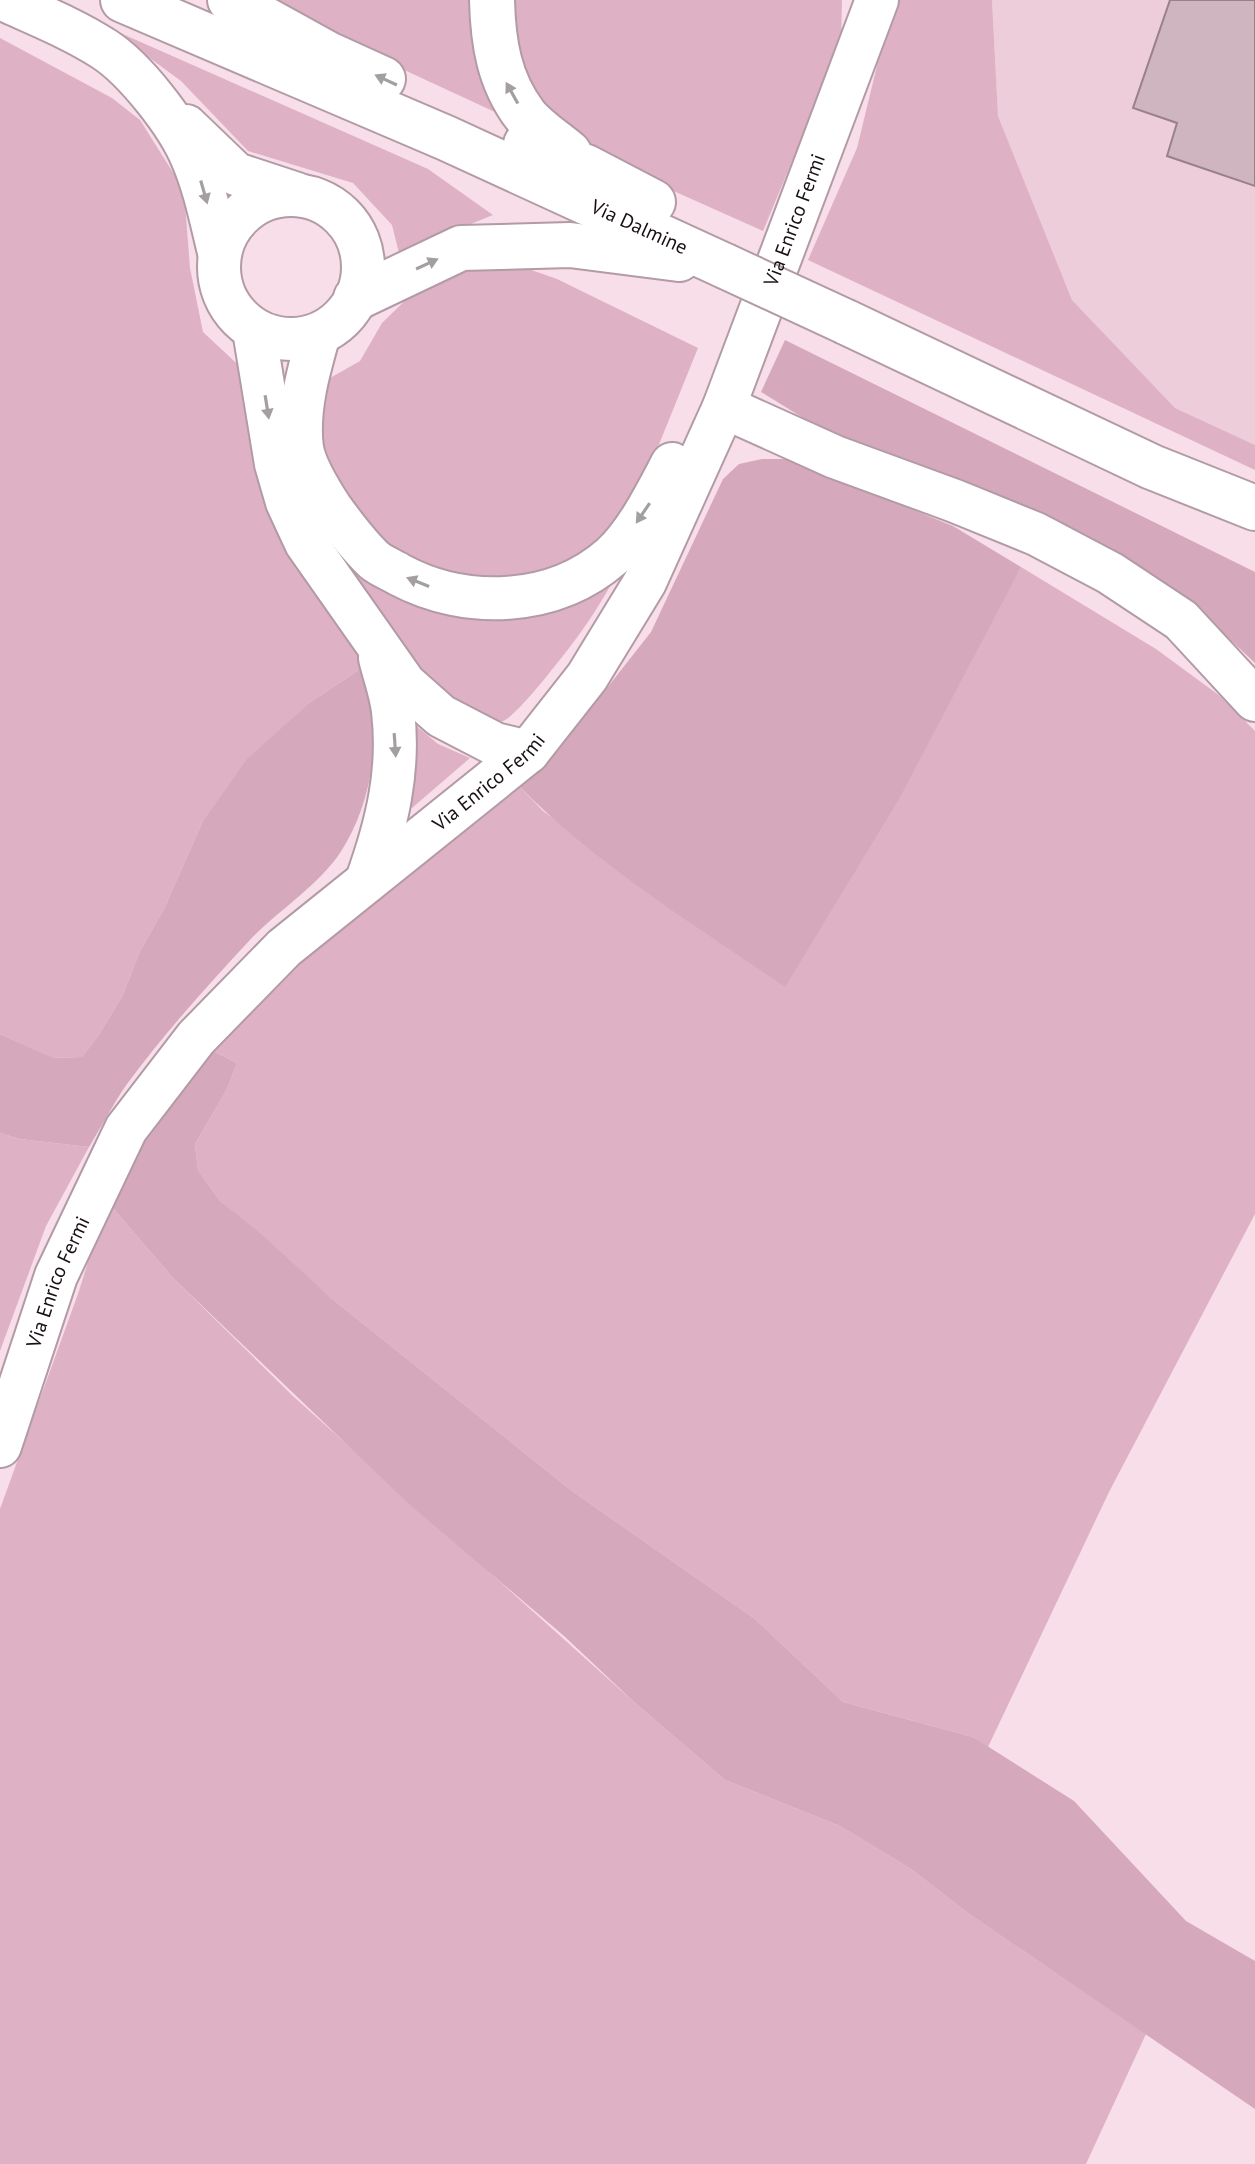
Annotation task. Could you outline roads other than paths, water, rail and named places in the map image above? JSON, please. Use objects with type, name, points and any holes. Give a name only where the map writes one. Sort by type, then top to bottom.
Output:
[{"type":"highway","name":"Via Dalmine","points":[[123,0],[446,138],[1152,467]]},
{"type":"highway","points":[[230,0],[328,54],[554,157],[586,167],[682,217],[725,266]]},
{"type":"highway","points":[[492,0],[493,38],[506,83],[526,117],[586,167]]},
{"type":"highway","points":[[356,298],[461,248],[570,245],[725,266]]},
{"type":"highway","points":[[1152,467],[1255,508]]},
{"type":"highway","points":[[1152,467],[1255,526]]},
{"type":"street","points":[[5,0],[106,50],[236,174],[321,201],[340,213],[354,232],[362,253],[363,276],[356,298],[335,325],[298,340],[275,338],[254,330],[236,316],[224,297],[218,275],[219,252],[203,187],[191,154],[155,99]]},
{"type":"street","name":"Via Enrico Fermi","points":[[0,1446],[56,1276],[126,1129],[196,1038],[284,948],[528,752],[587,677],[645,582],[724,407],[865,11]]},
{"type":"street","points":[[219,252],[227,232],[240,215],[257,202],[278,195],[299,194]]},
{"type":"street","points":[[254,330],[276,464],[287,502],[306,543],[405,684],[441,716],[495,744],[528,752]]},
{"type":"street","points":[[319,334],[304,385],[302,449],[321,493],[343,525],[376,562],[417,584],[456,594],[500,599],[568,585],[612,555],[646,511],[675,460],[724,407],[835,457],[1036,534],[1110,573],[1181,620],[1255,700]]},
{"type":"street","points":[[367,880],[383,836],[396,764],[393,709],[376,641]]}]
